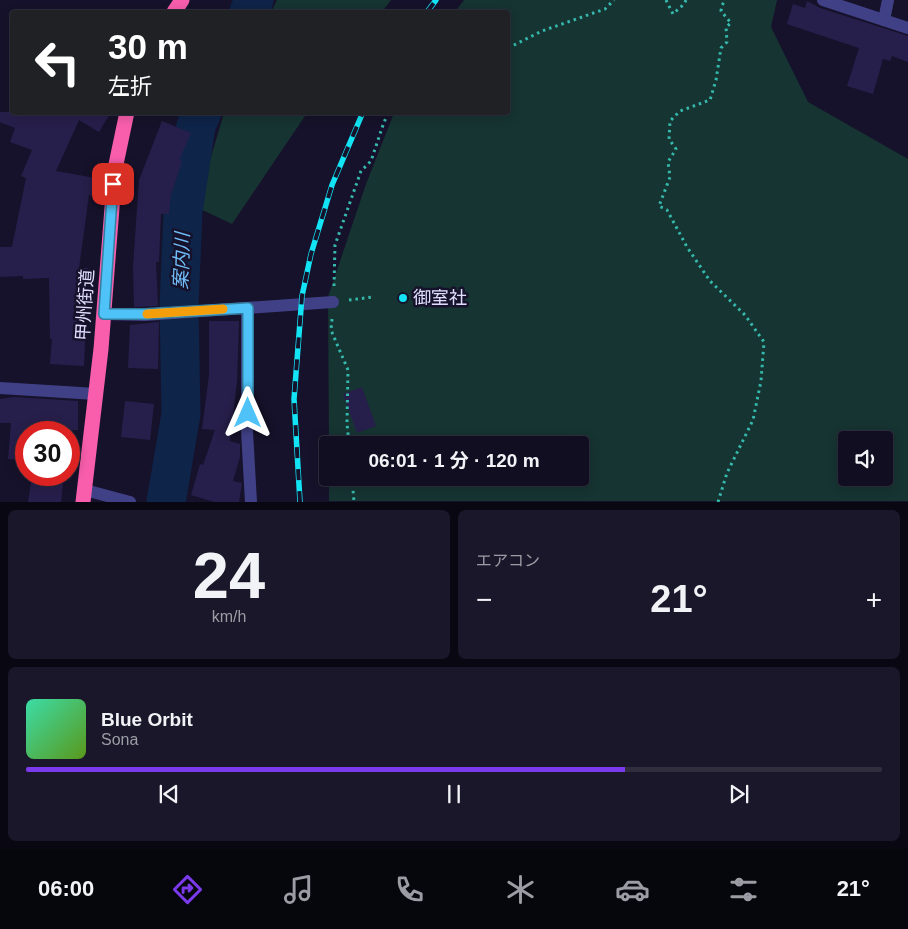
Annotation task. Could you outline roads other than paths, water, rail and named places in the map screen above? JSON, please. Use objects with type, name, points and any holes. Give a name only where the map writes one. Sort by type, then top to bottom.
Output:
[{"type":"highway","name":"甲州街道","points":[[84,496],[104,314],[115,169],[126,115]]},
{"type":"street","points":[[823,0],[908,28]]},
{"type":"street","points":[[884,20],[888,0]]},
{"type":"street","points":[[104,314],[145,314],[333,302]]},
{"type":"street","points":[[248,308],[248,431],[251,502]]},
{"type":"street","points":[[0,388],[96,394]]},
{"type":"street","points":[[84,496],[130,502]]},
{"type":"waterway","name":"案内川","points":[[250,10],[254,0]]},
{"type":"waterway","name":"案内川","points":[[166,502],[181,414],[179,306],[183,212],[196,126],[201,115]]},
{"type":"railway","points":[[428,10],[436,0]]},
{"type":"railway","points":[[300,502],[294,399],[302,296],[311,254],[332,185],[362,115]]},
{"type":"place","name":"御室社","points":[[403,298]]}]
